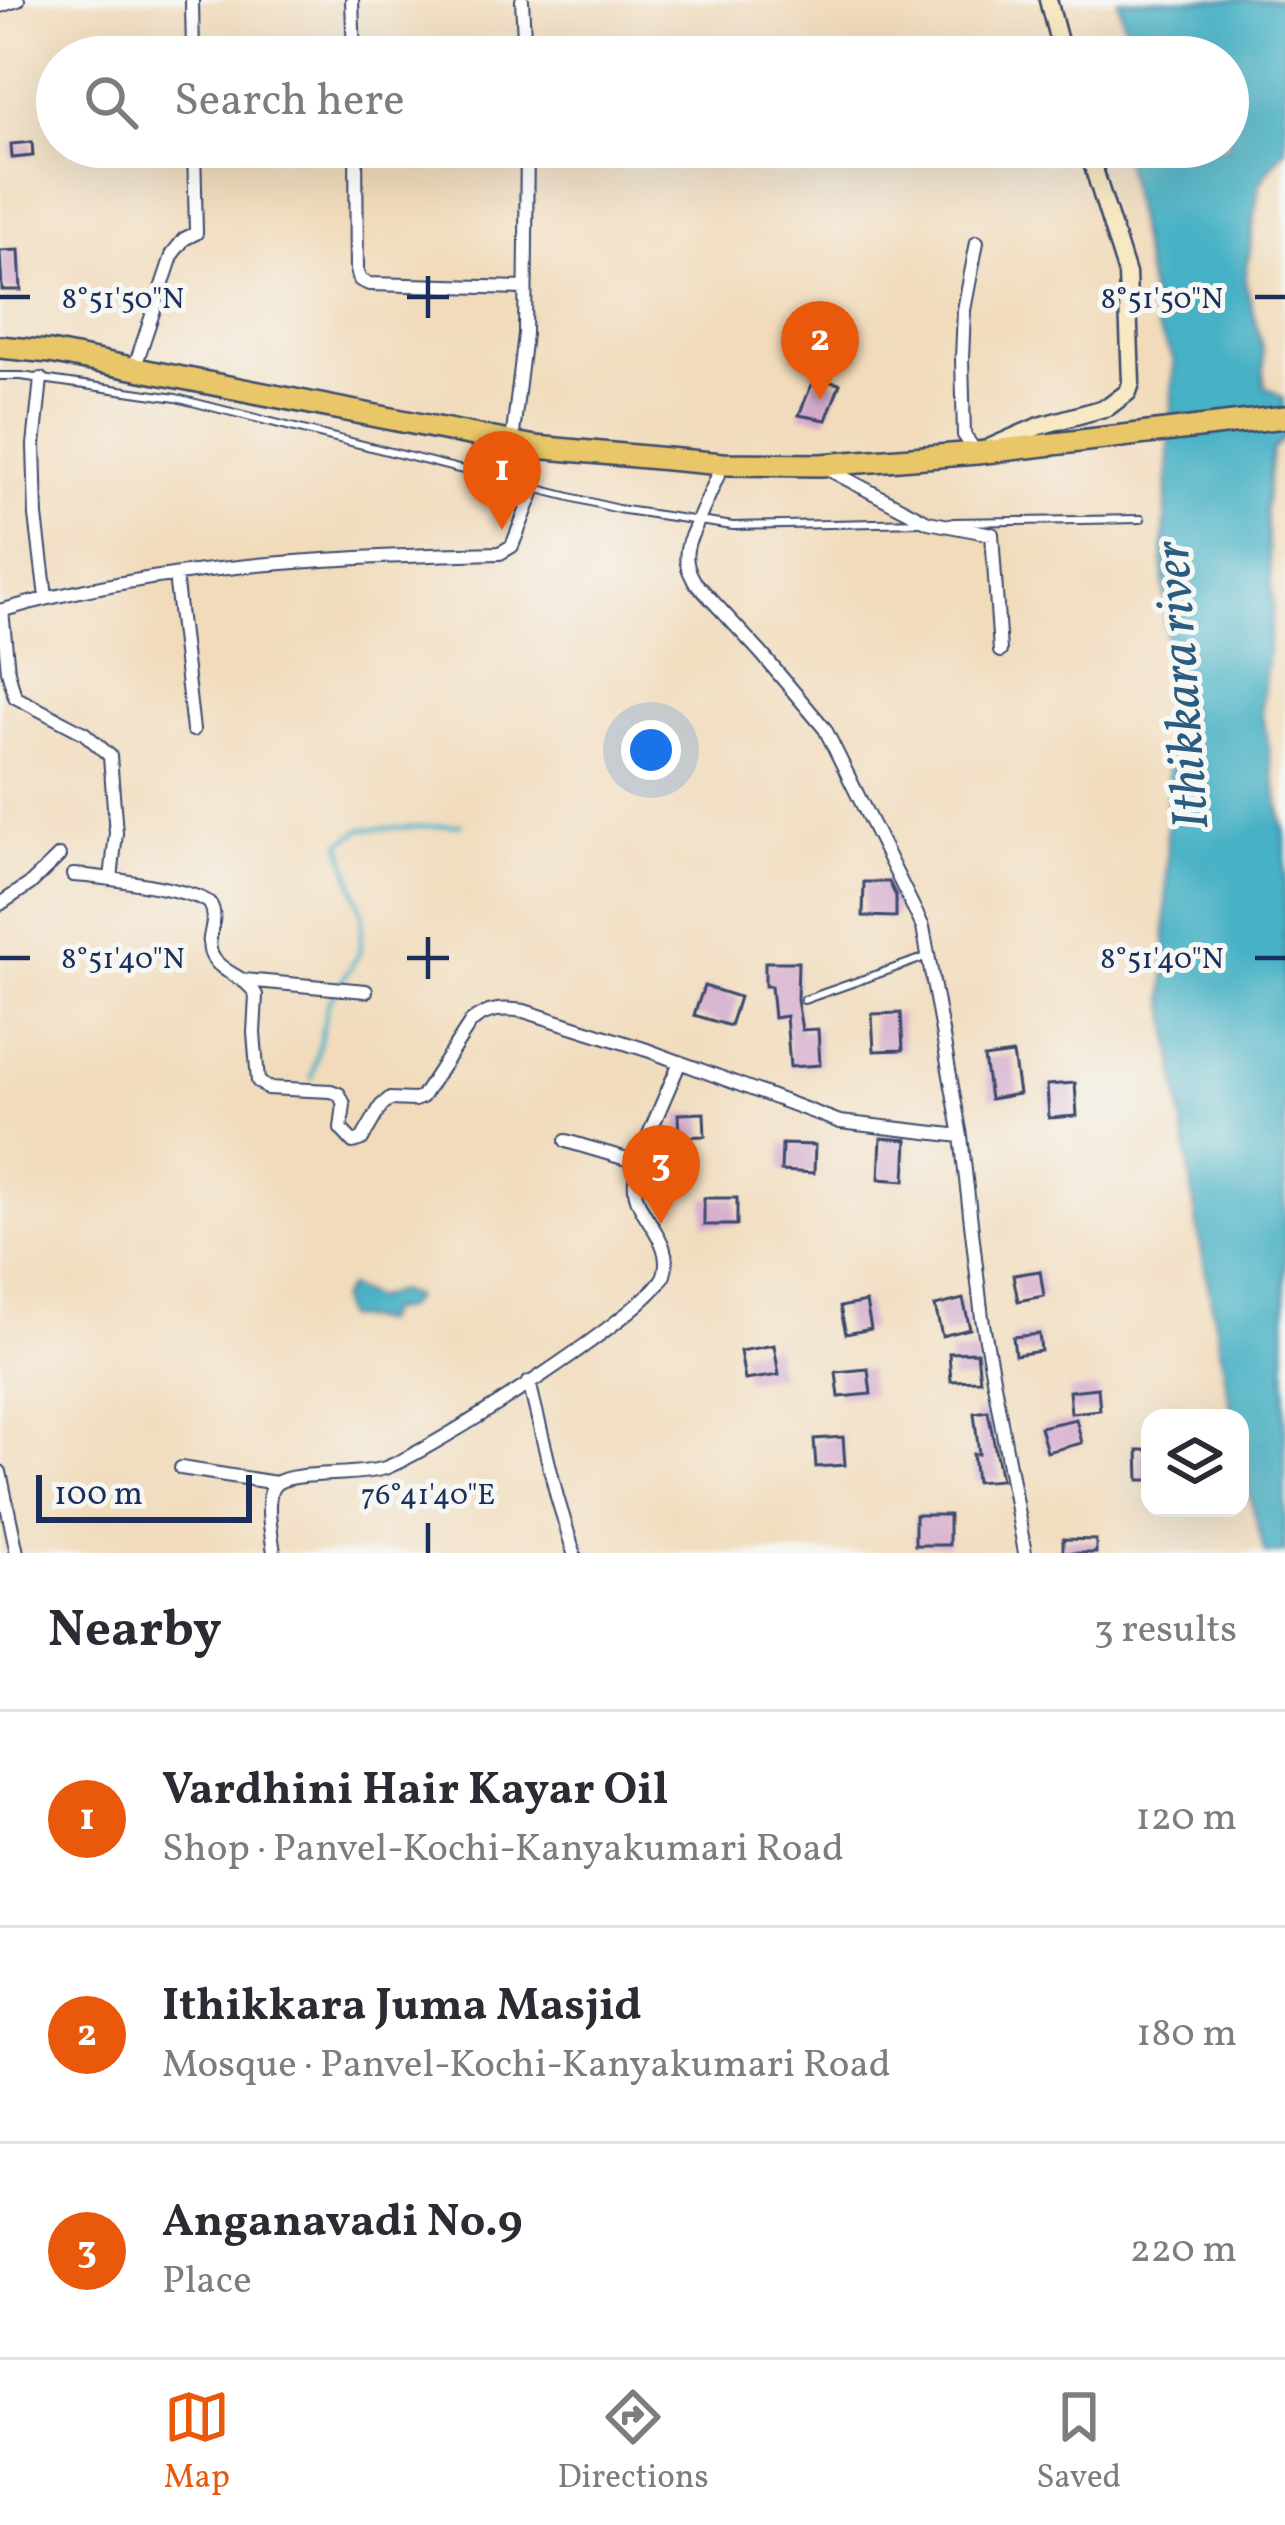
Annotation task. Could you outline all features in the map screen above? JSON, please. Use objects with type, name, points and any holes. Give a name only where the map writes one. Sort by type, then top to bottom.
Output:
[{"type":"highway","points":[[0,347],[50,352],[512,442],[581,453],[723,464],[821,465],[977,453],[1285,417]]},
{"type":"main road","points":[[1048,0],[1058,36]]},
{"type":"main road","points":[[977,453],[1039,426],[1108,407],[1128,392],[1127,274],[1094,168]]},
{"type":"street","points":[[0,6],[18,0]]},
{"type":"street","points":[[192,0],[193,36]]},
{"type":"street","points":[[352,0],[353,36]]},
{"type":"street","points":[[522,0],[524,36]]},
{"type":"street","points":[[134,369],[173,253],[196,232],[194,168]]},
{"type":"street","points":[[356,168],[360,280],[525,288]]},
{"type":"street","points":[[512,442],[525,334],[527,168]]},
{"type":"street","points":[[977,242],[964,310],[962,359],[964,435],[977,453]]},
{"type":"street","points":[[41,379],[34,445],[46,597]]},
{"type":"street","points":[[723,464],[686,552],[691,576],[825,729],[918,916],[961,1136],[982,1318],[1025,1553]]},
{"type":"street","points":[[821,465],[928,522],[992,534],[1000,650]]},
{"type":"street","points":[[111,879],[116,833],[110,756],[84,733],[15,697],[1,610],[130,580],[345,556],[500,553],[512,546],[535,488]]},
{"type":"street","points":[[175,575],[193,730]]},
{"type":"street","points":[[0,904],[59,856]]},
{"type":"street","points":[[73,875],[200,896],[208,902],[213,915],[208,934],[211,956],[254,991],[258,1081],[267,1088],[340,1094],[342,1132],[356,1142],[386,1101],[422,1097],[471,1022],[496,1009],[524,1011],[680,1062],[840,1122],[961,1136]]},
{"type":"street","points":[[244,980],[366,991]]},
{"type":"street","points":[[181,1468],[276,1483],[291,1477],[382,1469],[428,1446],[602,1334],[656,1289],[665,1272],[662,1242],[635,1194],[637,1162],[680,1062]]},
{"type":"street","points":[[566,1141],[637,1162]]},
{"type":"street","points":[[529,1382],[574,1553]]},
{"type":"street","points":[[0,1472],[17,1553]]},
{"type":"street","points":[[274,1553],[268,1496],[276,1483]]},
{"type":"lane","points":[[0,376],[176,398],[617,509],[733,526],[1142,519]]},
{"type":"lane","points":[[805,1000],[929,956]]},
{"type":"water","name":"Ithikkara river","points":[[1118,0],[1285,0],[1285,148],[1260,182],[1245,280],[1263,352],[1264,386],[1283,398],[1285,437],[1272,451],[1265,509],[1273,606],[1261,710],[1285,837],[1285,1553],[1265,1553],[1249,1490],[1249,1409],[1231,1409],[1197,1225],[1165,996],[1169,690],[1163,562],[1174,360],[1157,328],[1126,168],[1249,168],[1249,36],[1127,36]]},
{"type":"water","points":[[348,1287],[374,1299],[397,1291],[414,1297],[404,1309],[387,1311],[382,1322],[344,1317],[339,1300]]},
{"type":"building","points":[[32,142],[33,156],[12,158],[11,144]]},
{"type":"building","points":[[19,250],[21,290],[2,290],[0,251]]},
{"type":"building","points":[[814,379],[840,384],[826,420],[799,415]]},
{"type":"building","points":[[864,882],[889,882],[896,896],[896,917],[863,916]]},
{"type":"building","points":[[765,962],[798,962],[802,1030],[818,1029],[820,1065],[790,1067],[786,1016],[774,1018],[771,986],[765,986]]},
{"type":"building","points":[[704,986],[739,997],[730,1026],[694,1015]]},
{"type":"building","points":[[901,1013],[903,1050],[874,1051],[872,1014]]},
{"type":"building","points":[[1013,1054],[1019,1094],[990,1099],[984,1058]]},
{"type":"building","points":[[1075,1083],[1077,1116],[1049,1118],[1047,1085]]},
{"type":"building","points":[[704,1113],[705,1136],[679,1137],[678,1114]]},
{"type":"building","points":[[881,1138],[907,1140],[905,1181],[879,1179]]},
{"type":"building","points":[[782,1144],[815,1145],[814,1173],[781,1171]]},
{"type":"building","points":[[704,1198],[737,1198],[737,1225],[704,1225]]},
{"type":"building","points":[[1040,1271],[1044,1296],[1018,1301],[1013,1275]]},
{"type":"building","points":[[963,1299],[970,1329],[942,1336],[935,1306]]},
{"type":"building","points":[[866,1302],[871,1329],[846,1334],[840,1307]]},
{"type":"building","points":[[1039,1334],[1041,1351],[1015,1355],[1013,1337]]},
{"type":"building","points":[[774,1345],[779,1375],[745,1380],[740,1351]]},
{"type":"building","points":[[977,1352],[980,1380],[951,1381],[949,1353]]},
{"type":"building","points":[[868,1369],[871,1394],[839,1397],[836,1372]]},
{"type":"building","points":[[1098,1388],[1100,1410],[1071,1413],[1069,1391]]},
{"type":"building","points":[[988,1411],[1001,1480],[976,1482],[973,1454],[979,1454],[974,1413]]},
{"type":"building","points":[[1076,1419],[1082,1443],[1047,1452],[1040,1427]]},
{"type":"building","points":[[843,1437],[845,1465],[816,1467],[814,1439]]},
{"type":"building","points":[[915,1515],[949,1515],[949,1545],[915,1545]]},
{"type":"building","points":[[1063,1539],[1096,1540],[1096,1553],[1063,1553]]},
{"type":"waterway","points":[[312,1078],[328,1003],[359,954],[363,917],[341,843],[362,829],[461,825]]},
{"type":"place","name":"Ithikkara Juma Masjid","points":[[820,400]]},
{"type":"place","name":"Vardhini Hair Kayar Oil","points":[[502,530]]},
{"type":"place","name":"Anganavadi No.9","points":[[661,1224]]}]
